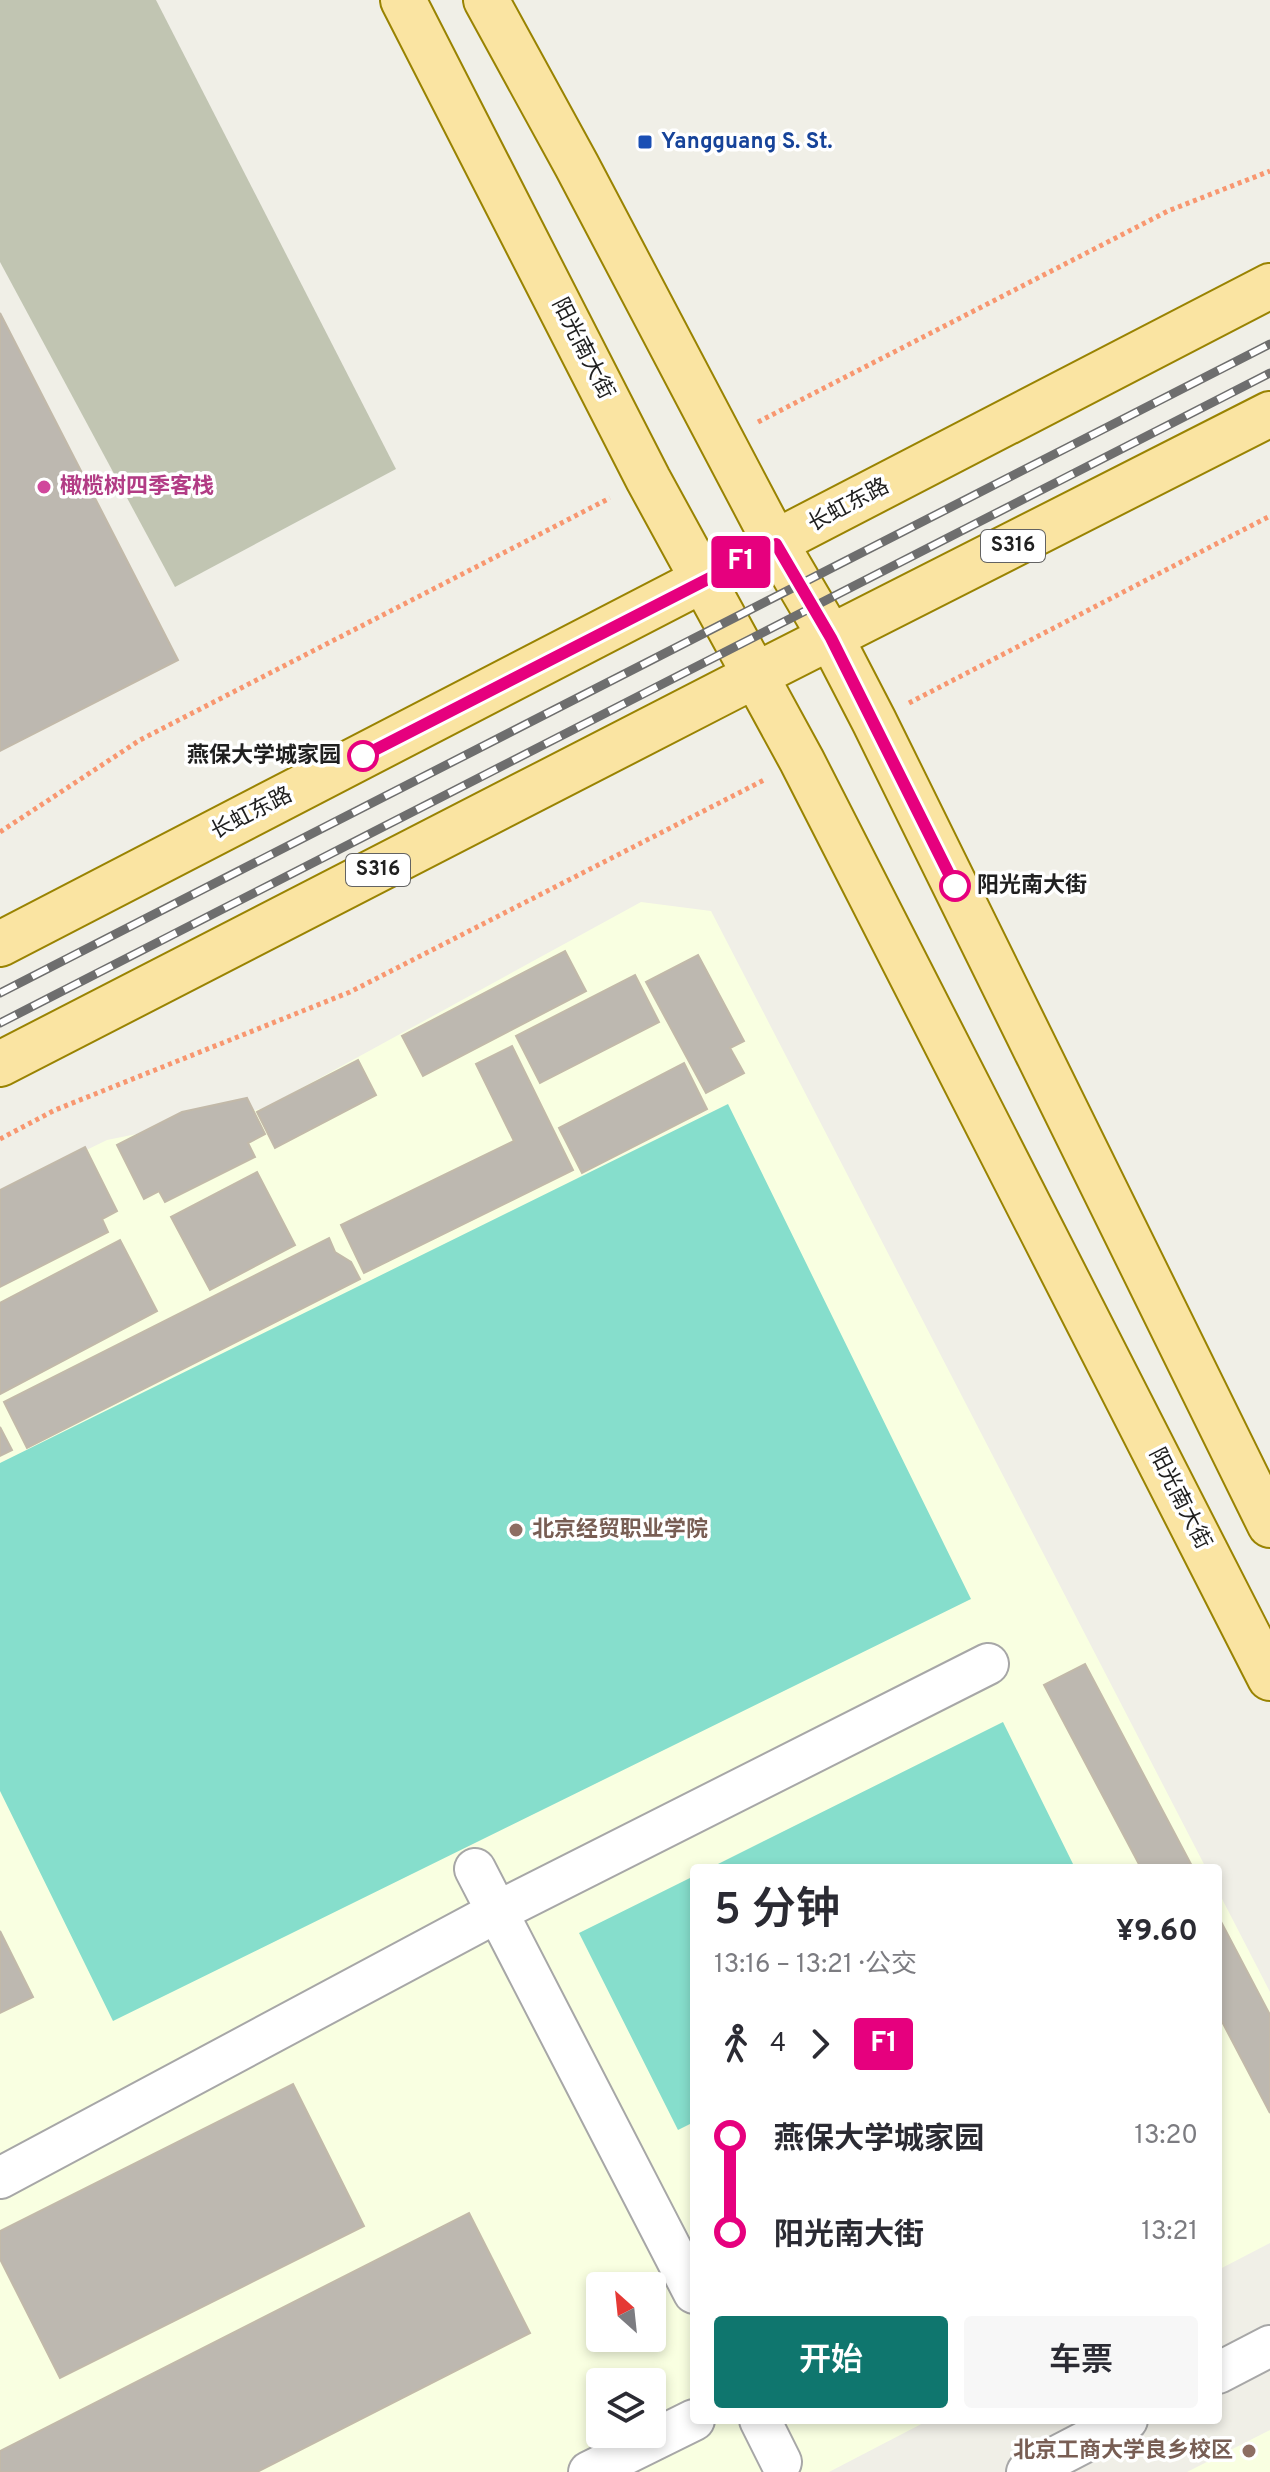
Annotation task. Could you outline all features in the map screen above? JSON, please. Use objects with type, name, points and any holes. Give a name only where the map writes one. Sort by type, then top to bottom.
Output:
[{"type":"main road","name":"阳光南大街","points":[[403,0],[648,479],[802,761],[1270,1678]]},
{"type":"main road","points":[[486,0],[776,544],[831,638],[874,721],[1270,1525]]},
{"type":"main road","name":"长虹东路","points":[[0,944],[1270,286]]},
{"type":"main road","name":"S316","points":[[0,1064],[1270,414]]},
{"type":"street","points":[[0,2178],[497,1912],[988,1664]]},
{"type":"street","points":[[475,1869],[690,2285]]},
{"type":"street","points":[[1222,2371],[1270,2346]]},
{"type":"street","points":[[589,2472],[690,2422]]},
{"type":"street","points":[[762,2424],[781,2462]]},
{"type":"street","points":[[1027,2472],[1119,2424]]},
{"type":"path","points":[[874,721],[1270,516]]},
{"type":"path","points":[[0,1139],[55,1110],[350,992],[802,761]]},
{"type":"shaded area","points":[[0,0],[156,0],[396,469],[175,587],[0,262]]},
{"type":"shaded area","name":"北京经贸职业学院","points":[[641,902],[711,911],[1204,1864],[690,1864],[690,2424],[921,2424],[829,2472],[0,2472],[0,1192],[107,1140],[265,1108]]},
{"type":"shaded area","points":[[728,1104],[971,1599],[113,2021],[0,1791],[0,1463]]},
{"type":"shaded area","points":[[1003,1722],[1073,1864],[718,1864]]},
{"type":"shaded area","points":[[690,1878],[690,2124],[678,2130],[579,1933]]},
{"type":"shaded area","points":[[1222,1899],[1270,1992],[1270,2243],[1222,2268]]},
{"type":"shaded area","name":"北京工商大学良乡校区","points":[[1270,2430],[1270,2472],[1187,2472]]},
{"type":"building","name":"橄榄树四季客栈","points":[[0,313],[178,660],[0,751]]},
{"type":"building","points":[[565,951],[586,991],[423,1076],[402,1036]]},
{"type":"building","points":[[698,955],[744,1041],[730,1048],[744,1073],[706,1093],[646,982]]},
{"type":"building","points":[[635,975],[659,1022],[540,1083],[516,1036]]},
{"type":"building","points":[[512,1046],[573,1170],[364,1273],[341,1225],[514,1141],[476,1064]]},
{"type":"building","points":[[358,1060],[376,1095],[275,1148],[257,1112]]},
{"type":"building","points":[[684,1063],[707,1109],[582,1173],[559,1128]]},
{"type":"building","points":[[247,1098],[265,1134],[248,1143],[255,1157],[165,1202],[159,1191],[144,1199],[117,1145],[182,1112]]},
{"type":"building","points":[[85,1147],[117,1211],[102,1219],[108,1232],[0,1287],[0,1190]]},
{"type":"building","points":[[257,1172],[295,1245],[210,1290],[171,1217]]},
{"type":"building","points":[[329,1238],[335,1252],[351,1262],[360,1279],[27,1448],[4,1402]]},
{"type":"building","points":[[120,1240],[157,1311],[0,1394],[0,1303]]},
{"type":"building","points":[[0,1427],[12,1450],[0,1456]]},
{"type":"building","points":[[1085,1664],[1191,1864],[1139,1864],[1044,1685]]},
{"type":"building","points":[[1222,1924],[1270,2015],[1270,2113],[1222,2022]]},
{"type":"building","points":[[0,1931],[33,1997],[0,2013]]},
{"type":"building","points":[[293,2084],[364,2226],[60,2378],[0,2259],[0,2231]]},
{"type":"building","points":[[469,2213],[530,2333],[257,2472],[0,2472],[0,2451]]},
{"type":"railway","points":[[0,993],[1270,344]]},
{"type":"railway","points":[[0,1023],[1270,373]]},
{"type":"bus line","name":"F1","points":[[363,756],[776,544],[831,638],[955,886]]},
{"type":"place","name":"Yangguang S. St.","points":[[645,142]]},
{"type":"place","name":"橄榄树四季客栈","points":[[44,487]]},
{"type":"place","name":"燕保大学城家园","points":[[363,756]]},
{"type":"place","name":"阳光南大街","points":[[955,886]]},
{"type":"place","name":"北京经贸职业学院","points":[[516,1530]]},
{"type":"place","name":"北京工商大学良乡校区","points":[[1249,2451]]}]
